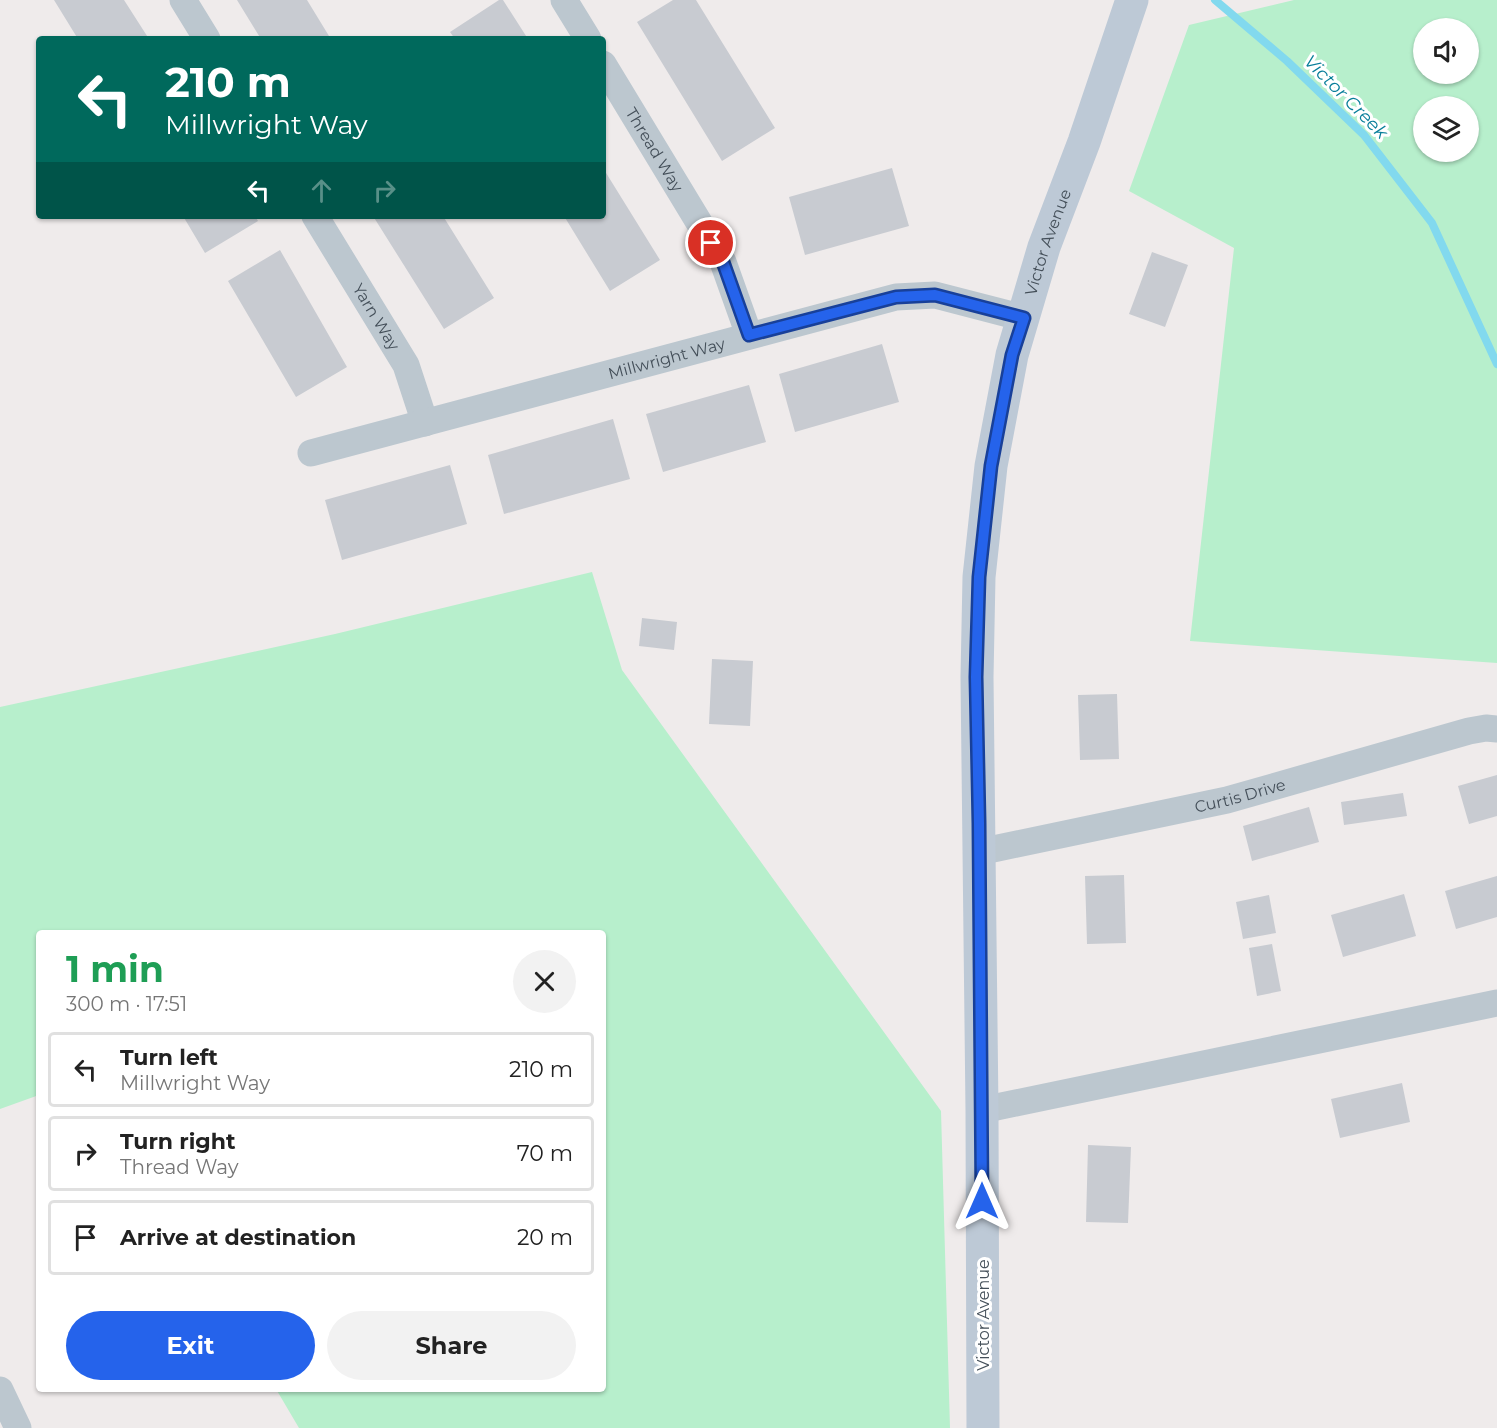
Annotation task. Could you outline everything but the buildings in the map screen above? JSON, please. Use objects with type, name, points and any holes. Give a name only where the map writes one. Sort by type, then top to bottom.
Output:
[{"type":"street","points":[[183,0],[205,36]]},
{"type":"street","points":[[564,0],[586,36]]},
{"type":"street","name":"Victor Avenue","points":[[983,1428],[982,1110],[976,677],[979,577],[991,466],[1012,355],[1044,247],[1084,142],[1132,0]]},
{"type":"street","name":"Thread Way","points":[[606,69],[723,262],[749,335]]},
{"type":"street","name":"Yarn Way","points":[[317,219],[406,365],[425,423]]},
{"type":"street","name":"Millwright Way","points":[[310,453],[896,297],[935,295],[1024,318]]},
{"type":"street","name":"Curtis Drive","points":[[979,852],[1219,802],[1469,731],[1497,729]]},
{"type":"street","points":[[982,1110],[1497,1003]]},
{"type":"street","points":[[0,1390],[18,1428]]},
{"type":"green space","points":[[1294,0],[1497,0],[1497,663],[1190,641],[1234,248],[1129,191],[1189,25]]},
{"type":"green space","points":[[592,572],[622,670],[941,1111],[950,1428],[299,1428],[278,1392],[606,1392],[606,930],[36,930],[36,1096],[0,1109],[0,707],[335,634]]},
{"type":"waterway","name":"Victor Creek","points":[[1215,0],[1287,61],[1364,135],[1432,223],[1497,364]]},
{"type":"route","points":[[711,243],[723,262],[749,335],[896,297],[935,295],[1024,318],[1012,355],[991,466],[979,577],[976,677],[982,1201]]}]
